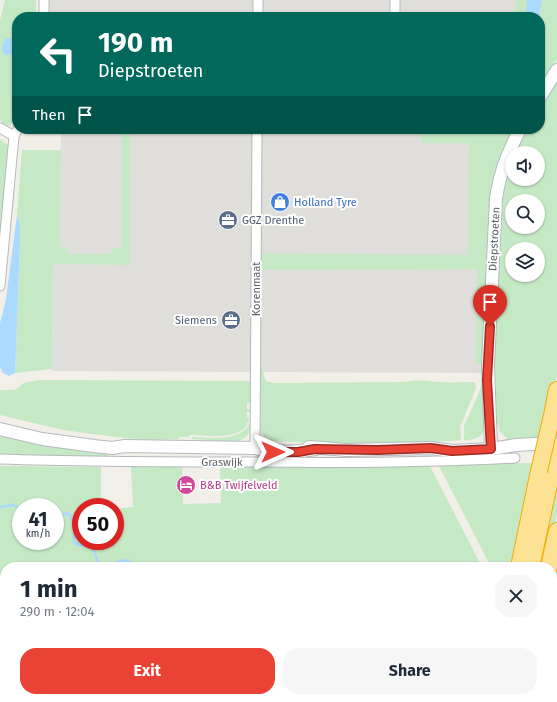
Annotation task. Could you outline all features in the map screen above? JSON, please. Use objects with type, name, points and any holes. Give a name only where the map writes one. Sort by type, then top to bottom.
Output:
[{"type":"highway","points":[[532,562],[546,470],[552,411],[557,390]]},
{"type":"highway","points":[[519,562],[546,470],[557,448]]},
{"type":"highway","points":[[550,562],[557,531]]},
{"type":"main road","points":[[545,89],[557,70]]},
{"type":"main road","name":"Diepstroeten","points":[[491,446],[488,365],[496,205],[500,176],[504,161],[518,134]]},
{"type":"main road","name":"Graswijk","points":[[0,424],[49,434],[112,441],[125,446]]},
{"type":"main road","name":"Graswijk","points":[[0,430],[42,439],[112,448],[125,446],[255,448],[273,452],[298,452],[315,449],[377,450],[431,448],[452,451],[491,446],[502,442],[516,445],[557,443]]},
{"type":"street","points":[[44,0],[44,12]]},
{"type":"street","points":[[258,0],[258,12]]},
{"type":"street","points":[[395,0],[395,12]]},
{"type":"street","points":[[0,128],[12,131]]},
{"type":"street","points":[[0,286],[16,134]]},
{"type":"street","name":"Korenmaat","points":[[255,448],[258,134]]},
{"type":"street","name":"Graswijk","points":[[0,459],[124,462],[392,462],[515,458]]},
{"type":"shaded area","points":[[47,0],[557,0],[545,12],[47,12]]},
{"type":"shaded area","points":[[61,134],[510,134],[489,182],[482,373],[52,371],[53,264],[60,247]]},
{"type":"green space","points":[[5,0],[36,0],[36,12],[12,12],[12,123],[8,126],[2,124],[0,118],[0,20]]},
{"type":"green space","points":[[516,0],[527,0],[526,12],[515,12]]},
{"type":"green space","points":[[542,0],[557,0],[557,59],[545,79],[545,12],[540,12]]},
{"type":"green space","points":[[557,76],[557,375],[550,408],[557,420],[557,439],[509,440],[500,432],[494,411],[494,320],[505,184],[505,186],[545,186],[545,146],[517,146],[523,134],[545,134],[545,96]]},
{"type":"green space","points":[[122,134],[130,134],[130,265],[53,264],[52,369],[15,373],[20,242],[20,224],[17,215],[22,150],[61,150],[60,247],[67,247],[67,254],[111,254],[111,248],[121,248]]},
{"type":"green space","points":[[421,134],[512,134],[503,151],[495,176],[484,364],[476,363],[477,269],[262,270],[262,253],[468,255],[469,143],[421,143]]},
{"type":"green space","points":[[0,139],[9,146],[0,227]]},
{"type":"green space","points":[[261,367],[266,381],[275,383],[406,382],[422,380],[442,382],[475,382],[476,388],[460,427],[461,440],[408,445],[328,444],[272,441],[264,436],[260,428]]},
{"type":"green space","points":[[39,380],[250,381],[250,403],[247,403],[247,409],[250,409],[250,412],[247,412],[247,417],[249,418],[246,426],[241,431],[233,434],[225,436],[189,435],[189,437],[179,437],[179,439],[146,440],[63,430],[0,415],[0,390],[15,390],[24,383]]},
{"type":"green space","points":[[482,382],[485,429],[477,438],[464,440],[464,426]]},
{"type":"green space","points":[[250,423],[251,426],[246,437],[237,442],[192,439],[192,437],[224,438],[232,436],[239,434]]},
{"type":"green space","points":[[0,433],[101,450],[113,459],[0,454]]},
{"type":"green space","points":[[536,463],[512,562],[488,562],[438,464]]},
{"type":"green space","points":[[429,464],[479,562],[0,562],[0,466],[101,467],[101,498],[72,498],[72,550],[124,550],[124,508],[133,507],[131,466],[182,466],[183,504],[221,503],[220,466]]},
{"type":"green space","points":[[557,470],[557,514],[548,562],[535,562]]},
{"type":"green space","points":[[557,549],[557,562],[554,562]]},
{"type":"water","points":[[527,0],[542,0],[540,12],[526,12]]},
{"type":"water","points":[[7,38],[12,38],[12,54],[6,55],[2,51],[2,44]]},
{"type":"water","points":[[17,215],[20,224],[20,242],[15,373],[9,376],[3,373],[0,367],[0,323],[6,299]]},
{"type":"waterway","points":[[0,507],[12,505]]},
{"type":"waterway","points":[[64,515],[68,513],[73,520],[74,543],[92,546],[98,562]]},
{"type":"waterway","points":[[118,562],[125,560],[130,562]]},
{"type":"place","name":"Holland Tyre","points":[[280,202]]},
{"type":"place","name":"GGZ Drenthe","points":[[228,220]]},
{"type":"place","name":"Siemens","points":[[231,320]]},
{"type":"place","name":"B&B Twijfelveld","points":[[186,485]]},
{"type":"route","points":[[273,452],[298,452],[315,449],[377,450],[431,448],[452,451],[491,449],[487,380],[490,326]]}]
